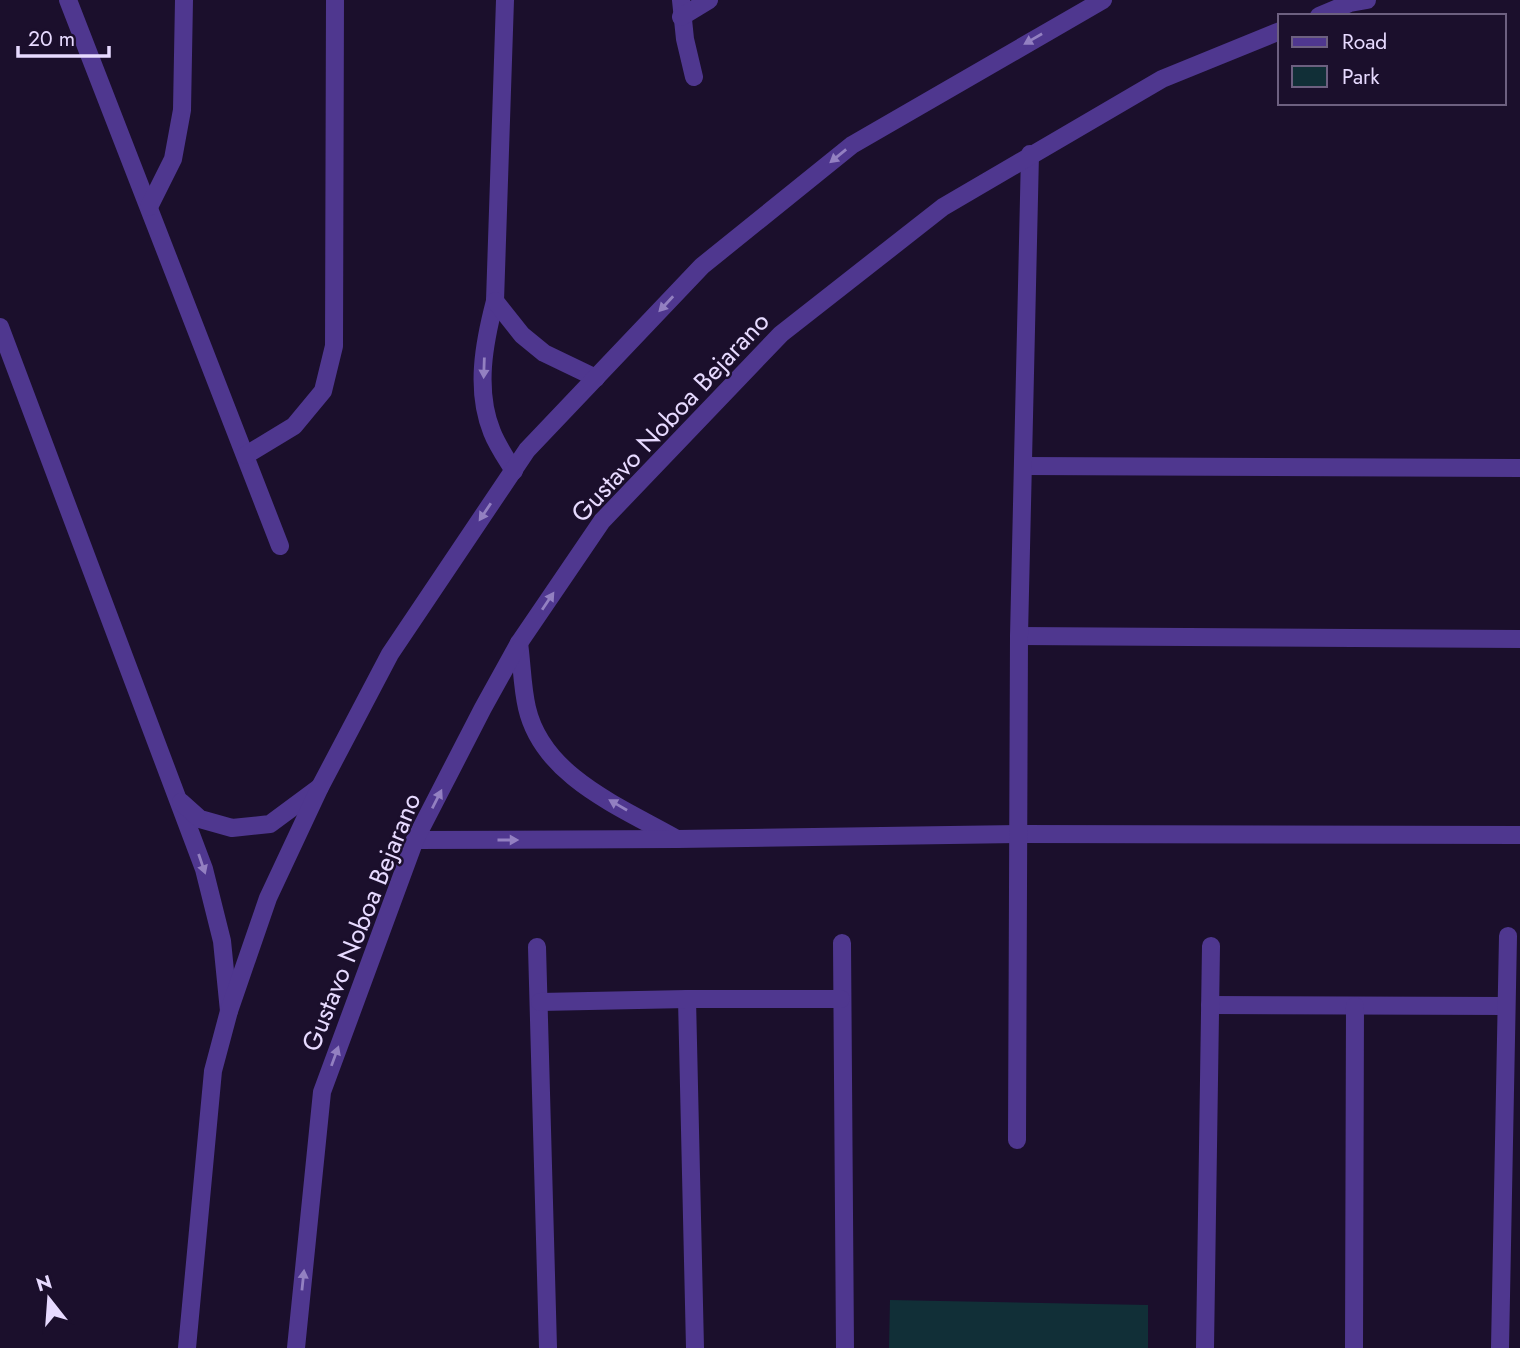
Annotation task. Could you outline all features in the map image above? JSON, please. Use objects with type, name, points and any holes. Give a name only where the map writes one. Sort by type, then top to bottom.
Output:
[{"type":"street","points":[[68,0],[280,545]]},
{"type":"street","points":[[149,207],[173,159],[182,110],[184,0]]},
{"type":"street","points":[[246,455],[294,426],[323,391],[334,346],[335,0]]},
{"type":"street","points":[[505,0],[495,301],[485,339],[484,408],[492,434],[514,471]]},
{"type":"street","points":[[694,77],[681,9],[709,0]]},
{"type":"street","points":[[187,1348],[213,1071],[229,1011],[268,898],[320,787],[390,653],[527,450],[702,266],[852,145],[1103,0]]},
{"type":"street","points":[[1324,14],[1350,3],[1367,0]]},
{"type":"street","name":"Gustavo Noboa Bejarano","points":[[296,1348],[322,1092],[415,840],[482,708],[519,643],[602,521],[781,334],[943,207],[1161,79],[1278,32]]},
{"type":"street","points":[[1017,1140],[1019,636],[1030,154]]},
{"type":"street","points":[[495,301],[522,335],[544,353],[596,378]]},
{"type":"street","points":[[0,327],[207,881],[222,942],[229,1011]]},
{"type":"street","points":[[1024,466],[1520,468]]},
{"type":"street","points":[[1019,636],[1520,639]]},
{"type":"street","points":[[519,643],[527,709],[543,746],[574,780],[677,839]]},
{"type":"street","points":[[178,800],[201,819],[232,828],[270,824],[320,787]]},
{"type":"street","points":[[415,840],[1019,834],[1520,835]]},
{"type":"street","points":[[1500,1348],[1508,936]]},
{"type":"street","points":[[842,943],[845,1348]]},
{"type":"street","points":[[1205,1348],[1211,946]]},
{"type":"street","points":[[537,947],[548,1348]]},
{"type":"street","points":[[687,999],[695,1348]]},
{"type":"street","points":[[540,1002],[841,999]]},
{"type":"street","points":[[1210,1005],[1506,1006]]},
{"type":"street","points":[[1354,1348],[1355,1006]]},
{"type":"green space","points":[[890,1300],[1148,1305],[1148,1348],[889,1348]]}]
